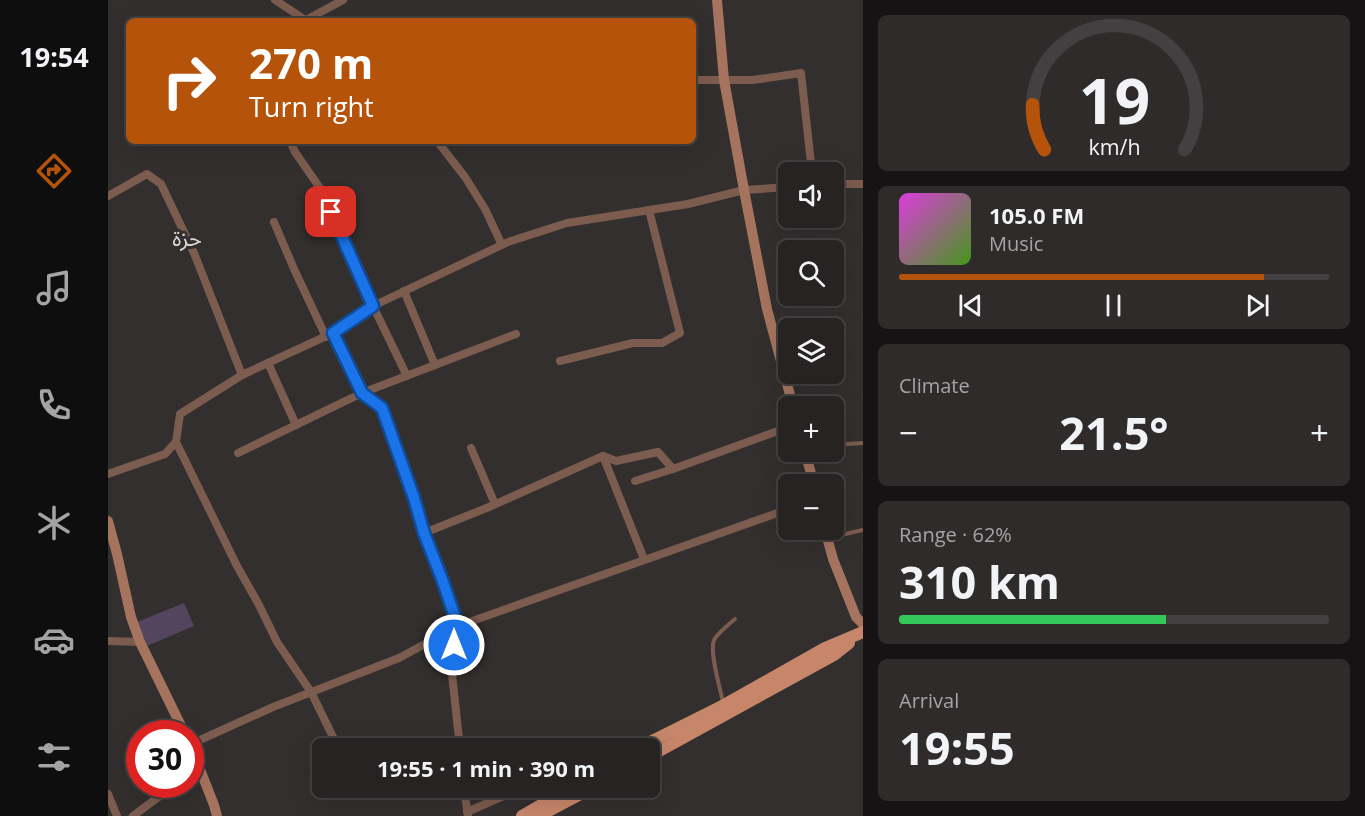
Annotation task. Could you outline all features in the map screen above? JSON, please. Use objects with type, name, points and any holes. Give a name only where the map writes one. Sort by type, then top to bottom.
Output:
[{"type":"main road","points":[[658,738],[724,705],[825,648],[862,633]]},
{"type":"main road","points":[[660,751],[834,655],[862,633]]},
{"type":"main road","points":[[522,816],[554,798]]},
{"type":"main road","points":[[539,816],[573,798]]},
{"type":"street","points":[[275,0],[301,18]]},
{"type":"street","points":[[310,18],[343,0]]},
{"type":"street","points":[[717,0],[724,80],[744,190],[767,309],[790,396]]},
{"type":"street","points":[[696,80],[753,80],[801,73],[811,162]]},
{"type":"street","points":[[291,144],[322,191],[373,306],[407,375]]},
{"type":"street","points":[[440,144],[485,209],[502,245]]},
{"type":"street","points":[[108,196],[147,174],[161,184],[194,253],[242,375]]},
{"type":"street","points":[[844,184],[862,184]]},
{"type":"street","points":[[334,738],[311,692],[277,642],[176,442],[180,414],[242,375],[329,335],[373,306],[502,245],[567,223],[688,204],[744,190],[778,188]]},
{"type":"street","points":[[560,361],[633,343],[662,343],[680,333],[649,210]]},
{"type":"street","points":[[274,222],[294,268],[362,393],[382,408],[458,626],[451,665],[459,738]]},
{"type":"street","points":[[404,291],[435,365]]},
{"type":"street","points":[[238,453],[362,393],[516,334]]},
{"type":"street","points":[[268,363],[296,425]]},
{"type":"street","points":[[635,481],[778,431]]},
{"type":"street","points":[[108,474],[165,454],[176,442]]},
{"type":"street","points":[[471,448],[495,504]]},
{"type":"street","points":[[424,533],[603,456],[616,461],[658,452],[673,469]]},
{"type":"street","points":[[603,456],[644,559]]},
{"type":"street","points":[[204,738],[273,707],[399,658],[458,626],[778,513]]},
{"type":"street","points":[[108,521],[131,617],[140,642],[178,720]]},
{"type":"street","points":[[828,540],[856,617],[862,624]]},
{"type":"street","points":[[108,642],[140,642]]},
{"type":"street","points":[[204,777],[217,816]]},
{"type":"street","points":[[108,794],[117,816]]},
{"type":"street","points":[[133,816],[157,798]]},
{"type":"street","points":[[465,798],[467,814],[501,798]]},
{"type":"street","points":[[214,804],[224,816]]},
{"type":"lane","points":[[844,445],[862,444]]},
{"type":"lane","points":[[844,532],[862,530]]},
{"type":"lane","points":[[724,705],[714,659],[714,639],[735,619]]},
{"type":"building","points":[[184,603],[194,626],[147,646],[137,622]]},
{"type":"district","name":"حزة","points":[[187,237]]},
{"type":"route","points":[[331,212],[373,306],[333,333],[362,393],[382,408],[458,626],[454,645]]}]
